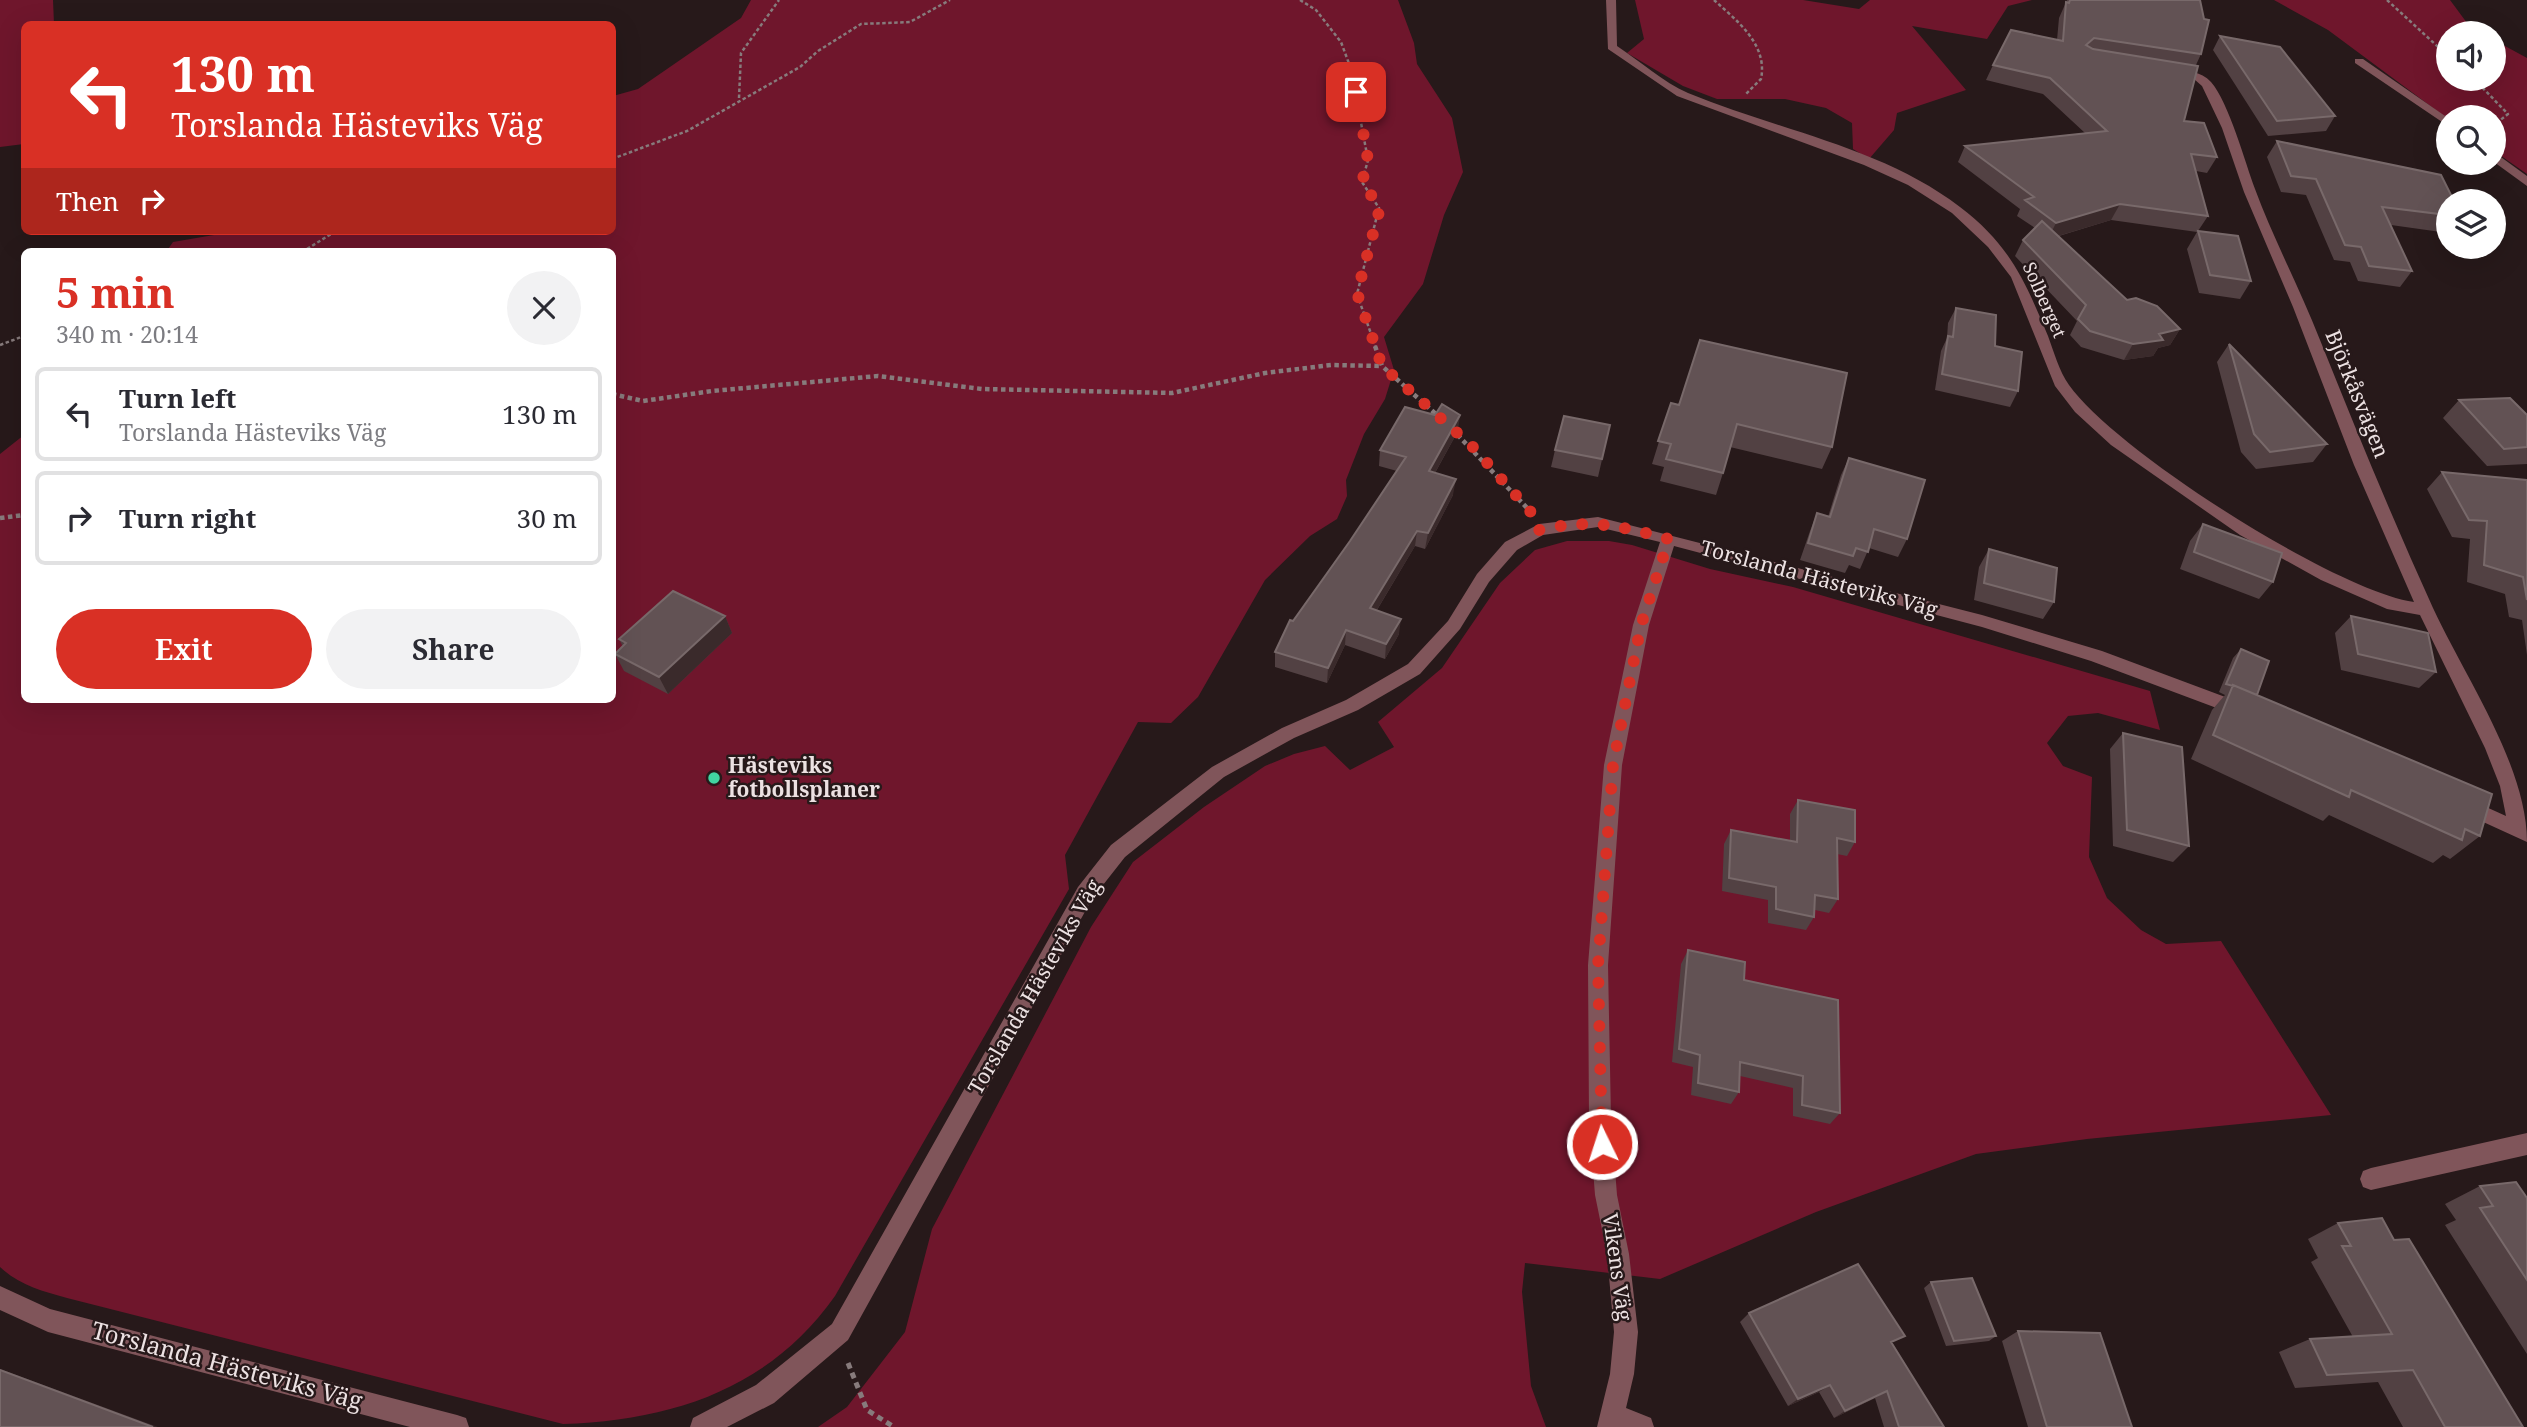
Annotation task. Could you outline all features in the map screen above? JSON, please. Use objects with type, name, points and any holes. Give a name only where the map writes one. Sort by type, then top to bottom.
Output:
[{"type":"street","name":"Solberget","points":[[1611,0],[1609,33],[1612,47],[1681,94],[1868,162],[1912,182],[1956,210],[1993,244],[2017,277],[2060,383],[2080,409],[2116,442],[2246,531],[2327,576],[2393,605],[2426,610]]},
{"type":"street","points":[[2359,61],[2436,115]]},
{"type":"street","name":"Björkåsvägen","points":[[2163,70],[2197,76],[2207,84],[2300,307],[2330,388],[2426,610],[2494,748],[2509,786],[2512,806],[2524,833]]},
{"type":"street","points":[[2506,165],[2527,182]]},
{"type":"street","name":"Torslanda Hästeviks Väg","points":[[702,1427],[765,1394],[840,1332],[1085,892],[1118,851],[1218,772],[1288,733],[1352,705],[1414,669],[1454,625],[1483,578],[1511,546],[1539,530],[1567,524],[1598,522],[1669,539],[1982,621],[2096,656],[2260,718]]},
{"type":"street","name":"Vikens Väg","points":[[1642,1427],[1611,1421],[1622,1374],[1626,1332],[1618,1254],[1606,1195],[1600,1118],[1598,965],[1613,765],[1641,625],[1669,539]]},
{"type":"street","points":[[2448,797],[2524,833]]},
{"type":"street","points":[[2371,1179],[2527,1144]]},
{"type":"street","name":"Torslanda Hästeviks Väg","points":[[0,1298],[48,1320],[457,1427]]},
{"type":"path","points":[[739,99],[741,53],[779,0]]},
{"type":"path","points":[[616,158],[687,131],[739,99],[800,67],[818,51],[861,24],[910,22],[950,0]]},
{"type":"path","points":[[1300,0],[1316,10],[1341,42],[1351,69],[1368,160],[1362,182],[1380,208],[1357,293],[1382,366],[1442,419]]},
{"type":"path","points":[[1714,0],[1748,33],[1763,60],[1760,81],[1740,100],[1720,109]]},
{"type":"path","points":[[2388,0],[2436,45]]},
{"type":"path","points":[[2488,91],[2502,105]]},
{"type":"path","points":[[308,248],[330,235]]},
{"type":"path","points":[[0,345],[21,337]]},
{"type":"path","points":[[616,395],[643,401],[712,391],[878,376],[982,389],[1172,393],[1265,373],[1331,365],[1382,366]]},
{"type":"path","points":[[1452,428],[1537,519],[1539,530]]},
{"type":"path","points":[[0,518],[21,515]]},
{"type":"path","points":[[840,1332],[849,1372],[867,1410],[894,1427]]},
{"type":"shaded area","points":[[0,0],[53,0],[54,21],[21,21],[21,144],[0,147]]},
{"type":"shaded area","points":[[751,0],[1398,0],[1414,43],[1417,64],[1452,118],[1463,172],[1444,215],[1423,284],[1384,337],[1394,370],[1385,399],[1364,434],[1346,480],[1347,496],[1337,519],[1310,536],[1265,580],[1198,697],[1171,723],[1138,722],[1065,855],[1069,889],[835,1296],[809,1328],[780,1355],[749,1376],[716,1393],[680,1406],[604,1421],[563,1424],[67,1298],[23,1283],[0,1267],[0,454],[21,437],[21,703],[616,703],[616,248],[169,248],[173,242],[214,235],[616,235],[616,95],[638,89],[741,18]]},
{"type":"shaded area","points":[[1635,0],[1803,0],[1859,9],[1870,0],[2032,0],[2008,6],[1987,39],[1912,26],[1966,90],[1897,113],[1894,130],[1869,159],[1853,149],[1852,123],[1826,108],[1785,99],[1717,99],[1683,86],[1627,53],[1644,39]]},
{"type":"shaded area","points":[[2274,0],[2450,0],[2466,21],[2436,21],[2436,91],[2506,91],[2506,47],[2527,58],[2527,174],[2506,159],[2506,105],[2436,105],[2436,110],[2328,30]]},
{"type":"shaded area","points":[[1567,541],[1609,541],[1632,545],[1710,569],[1793,587],[2150,691],[2160,730],[2098,713],[2068,716],[2047,743],[2063,766],[2092,777],[2089,857],[2107,898],[2141,930],[2166,944],[2221,941],[2331,1115],[2087,1139],[1976,1154],[1816,1212],[1660,1279],[1525,1263],[1522,1292],[1531,1386],[1546,1427],[818,1427],[847,1407],[905,1332],[932,1229],[1091,927],[1133,862],[1204,807],[1265,766],[1294,754],[1325,746],[1350,770],[1394,747],[1378,722],[1442,668],[1500,583],[1535,550]]},
{"type":"building","points":[[2070,0],[2200,0],[2204,19],[2209,20],[2201,54],[2094,38],[2086,45],[2093,49],[2198,66],[2184,121],[2204,123],[2217,157],[2191,154],[2208,216],[2120,204],[2056,223],[2025,200],[2034,197],[1965,146],[2107,131],[2050,78],[1993,65],[2011,30],[2063,41],[2066,2],[2069,3]]},
{"type":"building","points":[[2220,36],[2280,47],[2335,116],[2277,121]]},
{"type":"building","points":[[2277,141],[2441,175],[2448,189],[2436,189],[2436,214],[2382,207],[2412,271],[2369,266],[2361,247],[2345,245],[2316,179],[2291,176]]},
{"type":"building","points":[[2042,221],[2127,300],[2136,298],[2157,306],[2180,329],[2159,334],[2163,340],[2133,344],[2090,331],[2078,319],[2086,305],[2023,240]]},
{"type":"building","points":[[2198,231],[2238,236],[2251,281],[2210,275]]},
{"type":"building","points":[[1956,308],[1996,315],[1995,346],[2022,352],[2018,391],[1942,374],[1948,336],[1953,337]]},
{"type":"building","points":[[1700,340],[1847,373],[1832,447],[1737,424],[1723,473],[1666,459],[1671,444],[1658,441],[1671,403],[1679,405]]},
{"type":"building","points":[[2229,344],[2327,444],[2270,452],[2254,434]]},
{"type":"building","points":[[2510,398],[2527,415],[2527,447],[2504,449],[2459,400]]},
{"type":"building","points":[[1442,404],[1460,415],[1429,471],[1456,479],[1428,533],[1417,531],[1370,608],[1401,619],[1386,644],[1346,630],[1328,668],[1275,652],[1290,620],[1293,621],[1350,541],[1406,457],[1380,450],[1405,407],[1435,415]]},
{"type":"building","points":[[1564,416],[1610,425],[1602,459],[1555,450]]},
{"type":"building","points":[[1849,458],[1925,480],[1907,539],[1874,529],[1868,552],[1856,548],[1853,556],[1808,543],[1817,513],[1830,517]]},
{"type":"building","points":[[2442,472],[2527,480],[2527,600],[2523,577],[2484,565],[2487,521],[2469,520]]},
{"type":"building","points":[[2203,524],[2282,553],[2273,582],[2194,552]]},
{"type":"building","points":[[1989,549],[2057,568],[2054,602],[1984,583]]},
{"type":"building","points":[[673,591],[725,616],[659,677],[616,655],[626,643],[619,639]]},
{"type":"building","points":[[2351,616],[2428,633],[2436,672],[2358,654]]},
{"type":"building","points":[[2241,649],[2269,661],[2257,695],[2226,684]]},
{"type":"building","points":[[2233,685],[2492,794],[2480,836],[2465,829],[2462,840],[2351,790],[2349,797],[2213,735]]},
{"type":"building","points":[[2123,733],[2182,747],[2189,846],[2127,830]]},
{"type":"building","points":[[1798,800],[1855,810],[1855,842],[1837,838],[1838,899],[1815,895],[1814,917],[1776,909],[1776,887],[1729,878],[1731,830],[1797,842]]},
{"type":"building","points":[[1688,950],[1745,962],[1744,980],[1838,1000],[1840,1113],[1802,1105],[1803,1076],[1740,1062],[1739,1092],[1698,1083],[1700,1055],[1679,1049]]},
{"type":"building","points":[[2516,1182],[2527,1198],[2527,1280],[2480,1208],[2493,1206],[2480,1186]]},
{"type":"building","points":[[2382,1218],[2394,1240],[2409,1239],[2523,1427],[2445,1427],[2413,1370],[2327,1375],[2310,1339],[2392,1334],[2342,1246],[2351,1246],[2338,1223]]},
{"type":"building","points":[[1858,1264],[1905,1336],[1891,1342],[1944,1427],[1899,1427],[1887,1391],[1845,1411],[1830,1385],[1798,1399],[1749,1313]]},
{"type":"building","points":[[1972,1278],[1996,1336],[1954,1341],[1931,1282]]},
{"type":"building","points":[[2018,1331],[2100,1333],[2132,1427],[2047,1427]]},
{"type":"building","points":[[0,1370],[153,1427],[0,1427]]},
{"type":"place","name":"Hästeviks fotbollsplaner","points":[[714,778]]},
{"type":"route","points":[[1356,92],[1368,160],[1362,182],[1380,208],[1357,293],[1382,366],[1472,446],[1537,519],[1539,530],[1567,524],[1598,522],[1669,539],[1662,553],[1641,625],[1613,765],[1598,965],[1602,1144]]}]
